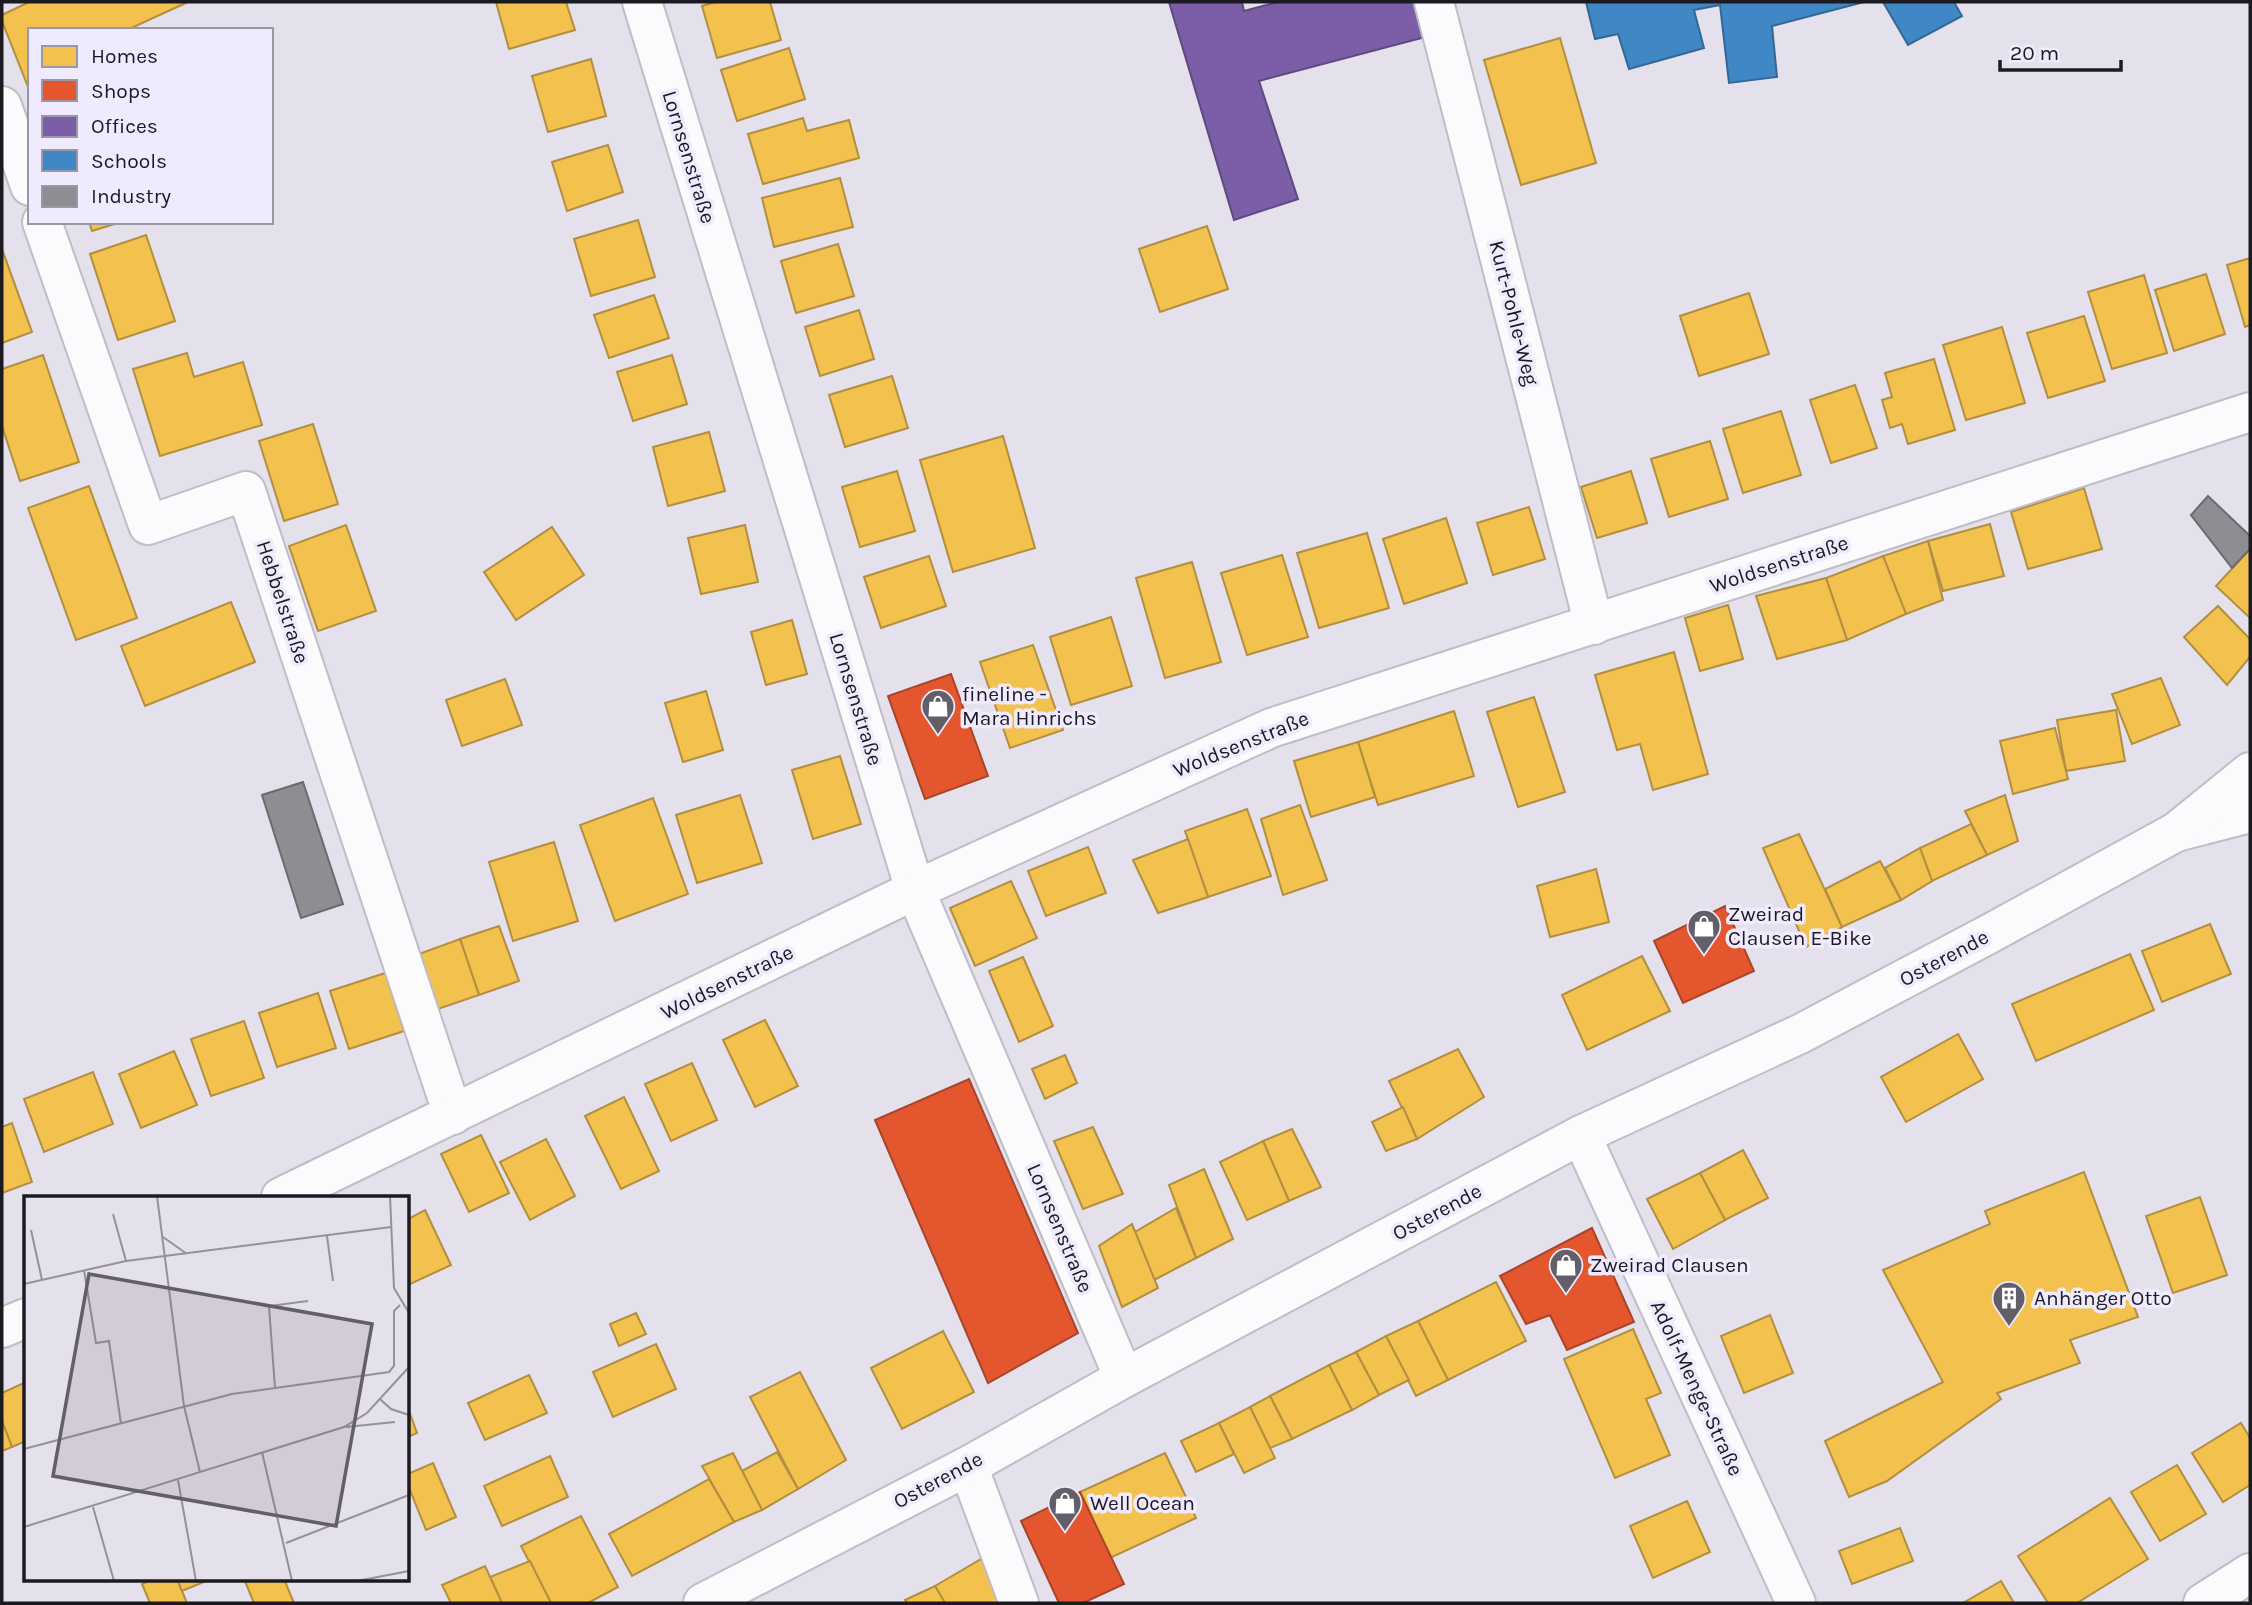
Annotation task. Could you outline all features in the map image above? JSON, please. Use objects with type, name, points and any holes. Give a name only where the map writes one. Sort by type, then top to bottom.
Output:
[{"type":"street","name":"Lornsenstraße","points":[[642,2],[915,890],[1124,1378]]},
{"type":"street","name":"Kurt-Pohle-Weg","points":[[1434,2],[1594,625]]},
{"type":"street","points":[[2,106],[28,180]]},
{"type":"street","name":"Hebbelstraße","points":[[43,224],[148,525],[246,491],[453,1115]]},
{"type":"street","name":"Woldsenstraße","points":[[283,1196],[915,890],[1271,727],[2250,412]]},
{"type":"street","name":"Osterende","points":[[704,1603],[968,1466],[1124,1378],[1581,1136],[1800,1034],[2176,832],[2250,772]]},
{"type":"street","name":"Osterende","points":[[2176,832],[2250,813]]},
{"type":"street","name":"Adolf-Menge-Straße","points":[[1581,1136],[1796,1603]]},
{"type":"street","points":[[2,1328],[24,1319]]},
{"type":"street","points":[[968,1466],[1019,1603]]},
{"type":"street","points":[[2203,1603],[2250,1573]]},
{"type":"building: Homes","points":[[29,2],[188,2],[131,28],[28,28],[28,87],[2,15]]},
{"type":"building: Homes","points":[[496,2],[566,2],[575,30],[509,49]]},
{"type":"building: Homes","points":[[715,2],[770,2],[781,40],[717,58],[702,6]]},
{"type":"building: Homes","points":[[1560,38],[1596,163],[1521,185],[1484,60]]},
{"type":"building: Homes","points":[[789,48],[805,99],[737,121],[721,70]]},
{"type":"building: Homes","points":[[591,59],[606,116],[548,132],[532,76]]},
{"type":"building: Homes","points":[[803,118],[807,131],[849,120],[859,158],[763,184],[748,134]]},
{"type":"building: Homes","points":[[608,145],[623,192],[567,211],[552,162]]},
{"type":"building: Homes","points":[[840,178],[853,227],[774,247],[762,198]]},
{"type":"building: Homes","points":[[638,220],[655,277],[591,296],[574,239]]},
{"type":"building: Homes","points":[[90,224],[115,224],[92,231]]},
{"type":"building: Homes","points":[[1207,226],[1228,289],[1160,312],[1139,249]]},
{"type":"building: Homes","points":[[146,235],[175,321],[118,340],[90,254]]},
{"type":"building: Homes","points":[[838,244],[854,296],[796,313],[781,261]]},
{"type":"building: Homes","points":[[2,249],[32,332],[2,343]]},
{"type":"building: Homes","points":[[2250,258],[2250,325],[2245,327],[2227,265]]},
{"type":"building: Homes","points":[[2206,274],[2225,334],[2174,351],[2155,290]]},
{"type":"building: Homes","points":[[2144,275],[2167,353],[2112,369],[2088,292]]},
{"type":"building: Homes","points":[[1749,293],[1769,354],[1699,376],[1680,316]]},
{"type":"building: Homes","points":[[654,295],[669,338],[609,358],[594,315]]},
{"type":"building: Homes","points":[[859,310],[874,359],[820,376],[805,327]]},
{"type":"building: Homes","points":[[2084,316],[2105,381],[2048,398],[2027,333]]},
{"type":"building: Homes","points":[[2002,327],[2025,403],[1966,420],[1943,345]]},
{"type":"building: Homes","points":[[187,353],[194,377],[243,362],[262,425],[160,456],[133,369]]},
{"type":"building: Homes","points":[[43,355],[79,462],[20,481],[2,426],[2,369]]},
{"type":"building: Homes","points":[[672,355],[687,404],[633,421],[617,372]]},
{"type":"building: Homes","points":[[1934,359],[1955,430],[1908,444],[1902,424],[1890,428],[1882,400],[1892,397],[1885,373]]},
{"type":"building: Homes","points":[[892,376],[908,428],[845,447],[829,395]]},
{"type":"building: Homes","points":[[1855,385],[1877,448],[1831,463],[1810,400]]},
{"type":"building: Homes","points":[[1781,411],[1801,475],[1743,493],[1723,429]]},
{"type":"building: Homes","points":[[313,424],[338,504],[284,521],[259,441]]},
{"type":"building: Homes","points":[[709,432],[725,491],[668,506],[653,447]]},
{"type":"building: Homes","points":[[1003,436],[1035,548],[953,572],[920,460]]},
{"type":"building: Homes","points":[[1710,441],[1728,499],[1669,517],[1651,459]]},
{"type":"building: Homes","points":[[897,471],[915,531],[860,547],[842,487]]},
{"type":"building: Homes","points":[[1631,471],[1647,523],[1597,538],[1581,487]]},
{"type":"building: Homes","points":[[89,486],[137,618],[76,640],[28,508]]},
{"type":"building: Homes","points":[[2084,488],[2102,549],[2028,569],[2011,512]]},
{"type":"building: Homes","points":[[1529,507],[1545,559],[1493,575],[1477,523]]},
{"type":"building: Homes","points":[[1446,518],[1467,583],[1404,604],[1383,539]]},
{"type":"building: Homes","points":[[1990,524],[2004,576],[1943,591],[1928,541]]},
{"type":"building: Homes","points":[[346,525],[376,611],[318,631],[289,546]]},
{"type":"building: Homes","points":[[745,525],[758,582],[701,594],[688,538]]},
{"type":"building: Homes","points":[[552,527],[584,575],[516,620],[484,572]]},
{"type":"building: Homes","points":[[1367,533],[1389,608],[1319,628],[1297,553]]},
{"type":"building: Homes","points":[[1928,541],[1943,600],[1906,614],[1883,556]]},
{"type":"building: Homes","points":[[2250,549],[2250,618],[2216,586]]},
{"type":"building: Homes","points":[[1282,555],[1308,637],[1247,655],[1221,573]]},
{"type":"building: Homes","points":[[929,556],[946,606],[881,628],[864,577]]},
{"type":"building: Homes","points":[[1883,556],[1906,614],[1847,640],[1826,578]]},
{"type":"building: Homes","points":[[1192,562],[1221,662],[1165,678],[1136,578]]},
{"type":"building: Homes","points":[[1826,578],[1847,640],[1777,659],[1756,596]]},
{"type":"building: Homes","points":[[231,602],[255,662],[145,706],[121,646]]},
{"type":"building: Homes","points":[[1728,605],[1743,659],[1700,671],[1685,618]]},
{"type":"building: Homes","points":[[2218,606],[2250,639],[2250,657],[2227,685],[2184,637]]},
{"type":"building: Homes","points":[[1111,617],[1132,686],[1071,705],[1050,637]]},
{"type":"building: Homes","points":[[792,620],[807,674],[766,685],[751,632]]},
{"type":"building: Homes","points":[[1033,645],[1063,730],[1010,748],[980,662]]},
{"type":"building: Homes","points":[[1674,652],[1708,774],[1653,790],[1640,744],[1617,750],[1595,675]]},
{"type":"building: Homes","points":[[2161,678],[2180,725],[2132,744],[2112,694]]},
{"type":"building: Homes","points":[[505,679],[522,725],[462,746],[446,700]]},
{"type":"building: Homes","points":[[706,691],[723,750],[683,762],[665,703]]},
{"type":"building: Homes","points":[[1534,697],[1565,792],[1518,807],[1487,712]]},
{"type":"building: Homes","points":[[2116,710],[2125,761],[2066,771],[2057,720]]},
{"type":"building: Homes","points":[[1454,711],[1474,776],[1378,805],[1358,742]]},
{"type":"building: Homes","points":[[2055,728],[2068,779],[2013,794],[2000,741]]},
{"type":"building: Homes","points":[[1358,742],[1375,797],[1311,817],[1294,761]]},
{"type":"building: Homes","points":[[840,756],[861,824],[813,839],[792,770]]},
{"type":"building: Homes","points":[[740,795],[762,863],[697,883],[676,815]]},
{"type":"building: Homes","points":[[2005,795],[2018,841],[1987,855],[1965,811]]},
{"type":"building: Homes","points":[[653,798],[688,894],[615,921],[580,825]]},
{"type":"building: Homes","points":[[1300,805],[1327,880],[1283,895],[1261,819]]},
{"type":"building: Homes","points":[[1247,809],[1271,876],[1208,897],[1185,831]]},
{"type":"building: Homes","points":[[1971,824],[1987,855],[1932,881],[1920,848]]},
{"type":"building: Homes","points":[[1799,834],[1842,927],[1806,947],[1763,848]]},
{"type":"building: Homes","points":[[1188,839],[1208,897],[1158,913],[1133,860]]},
{"type":"building: Homes","points":[[554,842],[578,921],[513,941],[489,862]]},
{"type":"building: Homes","points":[[1088,847],[1106,893],[1046,916],[1028,871]]},
{"type":"building: Homes","points":[[1920,848],[1932,881],[1901,900],[1885,868]]},
{"type":"building: Homes","points":[[1880,861],[1901,900],[1842,927],[1825,889]]},
{"type":"building: Homes","points":[[1596,869],[1609,922],[1550,937],[1537,886]]},
{"type":"building: Homes","points":[[1011,881],[1037,938],[975,966],[950,908]]},
{"type":"building: Homes","points":[[2210,924],[2231,974],[2162,1002],[2142,951]]},
{"type":"building: Homes","points":[[499,926],[519,981],[479,995],[460,939]]},
{"type":"building: Homes","points":[[460,939],[479,995],[435,1010],[416,955]]},
{"type":"building: Homes","points":[[2130,954],[2154,1010],[2036,1061],[2012,1004]]},
{"type":"building: Homes","points":[[1642,956],[1670,1011],[1587,1050],[1562,995]]},
{"type":"building: Homes","points":[[1023,957],[1053,1026],[1019,1042],[989,971]]},
{"type":"building: Homes","points":[[385,973],[404,1031],[349,1049],[330,991]]},
{"type":"building: Homes","points":[[318,993],[336,1048],[277,1067],[259,1013]]},
{"type":"building: Homes","points":[[765,1020],[798,1086],[755,1107],[723,1040]]},
{"type":"building: Homes","points":[[244,1021],[264,1078],[211,1096],[191,1039]]},
{"type":"building: Homes","points":[[1958,1034],[1983,1079],[1906,1122],[1881,1077]]},
{"type":"building: Homes","points":[[1458,1049],[1484,1097],[1417,1139],[1389,1081]]},
{"type":"building: Homes","points":[[174,1051],[197,1105],[141,1128],[119,1074]]},
{"type":"building: Homes","points":[[1065,1055],[1077,1083],[1045,1099],[1032,1069]]},
{"type":"building: Homes","points":[[692,1063],[717,1120],[671,1141],[645,1084]]},
{"type":"building: Homes","points":[[93,1072],[113,1124],[44,1152],[24,1099]]},
{"type":"building: Homes","points":[[624,1097],[659,1171],[621,1189],[585,1116]]},
{"type":"building: Homes","points":[[1403,1107],[1417,1139],[1386,1151],[1372,1122]]},
{"type":"building: Homes","points":[[12,1123],[32,1182],[2,1193],[2,1127]]},
{"type":"building: Homes","points":[[1093,1127],[1123,1194],[1083,1209],[1054,1141]]},
{"type":"building: Homes","points":[[1292,1129],[1321,1187],[1289,1201],[1263,1141]]},
{"type":"building: Homes","points":[[481,1135],[509,1193],[469,1212],[441,1154]]},
{"type":"building: Homes","points":[[546,1139],[575,1196],[530,1220],[500,1162]]},
{"type":"building: Homes","points":[[1263,1141],[1289,1201],[1247,1220],[1220,1162]]},
{"type":"building: Homes","points":[[1743,1150],[1768,1198],[1725,1220],[1700,1173]]},
{"type":"building: Homes","points":[[1204,1169],[1233,1239],[1196,1258],[1169,1185]]},
{"type":"building: Homes","name":"Anhänger Otto","points":[[2084,1172],[2138,1317],[2070,1340],[2080,1363],[1997,1393],[2001,1399],[1887,1481],[1849,1497],[1825,1441],[1943,1382],[1883,1270],[1990,1224],[1985,1211]]},
{"type":"building: Homes","points":[[1700,1173],[1725,1220],[1673,1249],[1647,1199]]},
{"type":"building: Homes","points":[[2200,1197],[2227,1275],[2173,1293],[2146,1216]]},
{"type":"building: Homes","points":[[1176,1208],[1196,1258],[1154,1280],[1135,1232]]},
{"type":"building: Homes","points":[[425,1210],[451,1265],[410,1284],[410,1218]]},
{"type":"building: Homes","points":[[1132,1224],[1158,1288],[1122,1307],[1099,1246]]},
{"type":"building: Homes","points":[[1496,1282],[1526,1341],[1448,1380],[1418,1321]]},
{"type":"building: Homes","points":[[636,1313],[646,1334],[619,1346],[610,1324]]},
{"type":"building: Homes","points":[[1770,1315],[1793,1373],[1744,1393],[1721,1336]]},
{"type":"building: Homes","points":[[1418,1321],[1448,1380],[1416,1396],[1386,1336]]},
{"type":"building: Homes","points":[[1633,1329],[1661,1393],[1646,1399],[1670,1455],[1615,1478],[1564,1359]]},
{"type":"building: Homes","points":[[943,1331],[974,1392],[902,1429],[871,1368]]},
{"type":"building: Homes","points":[[1386,1336],[1409,1380],[1379,1395],[1356,1352]]},
{"type":"building: Homes","points":[[656,1344],[676,1389],[613,1417],[593,1372]]},
{"type":"building: Homes","points":[[1356,1352],[1379,1395],[1352,1410],[1329,1365]]},
{"type":"building: Homes","points":[[1329,1365],[1352,1410],[1292,1439],[1270,1396]]},
{"type":"building: Homes","points":[[800,1372],[846,1460],[798,1489],[750,1397]]},
{"type":"building: Homes","points":[[529,1375],[547,1413],[485,1440],[468,1403]]},
{"type":"building: Homes","points":[[24,1383],[24,1442],[12,1447],[2,1421],[2,1393]]},
{"type":"building: Homes","points":[[1270,1396],[1292,1439],[1270,1448],[1250,1407]]},
{"type":"building: Homes","points":[[1250,1407],[1275,1458],[1244,1473],[1219,1423]]},
{"type":"building: Homes","points":[[410,1414],[417,1433],[410,1436]]},
{"type":"building: Homes","points":[[2,1421],[12,1447],[2,1451]]},
{"type":"building: Homes","points":[[1219,1423],[1234,1454],[1196,1472],[1181,1441]]},
{"type":"building: Homes","points":[[2241,1423],[2250,1438],[2250,1485],[2223,1502],[2192,1453]]},
{"type":"building: Homes","points":[[777,1452],[798,1489],[762,1510],[742,1471]]},
{"type":"building: Homes","points":[[733,1453],[762,1510],[734,1522],[702,1466]]},
{"type":"building: Homes","points":[[1165,1453],[1196,1518],[1110,1558],[1080,1492]]},
{"type":"building: Homes","points":[[550,1456],[568,1497],[502,1526],[484,1486]]},
{"type":"building: Homes","points":[[433,1463],[456,1517],[426,1530],[410,1490],[410,1473]]},
{"type":"building: Homes","points":[[2177,1465],[2206,1514],[2160,1541],[2131,1492]]},
{"type":"building: Homes","points":[[709,1479],[734,1522],[632,1576],[609,1534]]},
{"type":"building: Homes","points":[[2110,1498],[2148,1559],[2077,1603],[2048,1603],[2018,1556]]},
{"type":"building: Homes","points":[[1687,1501],[1710,1552],[1653,1578],[1630,1526]]},
{"type":"building: Homes","points":[[581,1516],[618,1587],[588,1603],[551,1603],[521,1546]]},
{"type":"building: Homes","points":[[1900,1528],[1913,1561],[1852,1584],[1839,1551]]},
{"type":"building: Homes","points":[[988,1555],[1012,1603],[945,1603],[935,1586]]},
{"type":"building: Homes","points":[[530,1561],[551,1603],[502,1603],[490,1577]]},
{"type":"building: Homes","points":[[485,1566],[502,1603],[451,1603],[442,1585]]},
{"type":"building: Homes","points":[[151,1580],[177,1580],[187,1603],[150,1603],[142,1584]]},
{"type":"building: Homes","points":[[177,1580],[209,1580],[182,1591]]},
{"type":"building: Homes","points":[[244,1580],[284,1580],[294,1603],[254,1603]]},
{"type":"building: Homes","points":[[2001,1581],[2014,1603],[1963,1603]]},
{"type":"building: Homes","points":[[935,1586],[945,1603],[907,1603],[905,1600]]},
{"type":"building: Shops","name":"fineline - Mara Hinrichs","points":[[951,674],[988,776],[925,799],[888,696]]},
{"type":"building: Shops","name":"Zweirad Clausen E-Bike","points":[[1725,906],[1754,971],[1683,1003],[1654,941]]},
{"type":"building: Shops","points":[[969,1079],[1078,1333],[988,1383],[875,1120]]},
{"type":"building: Shops","name":"Zweirad Clausen","points":[[1592,1228],[1634,1322],[1567,1350],[1550,1315],[1526,1324],[1500,1276]]},
{"type":"building: Shops","points":[[1080,1492],[1124,1584],[1083,1603],[1059,1603],[1021,1521]]},
{"type":"building: Offices","points":[[1169,2],[1242,2],[1244,11],[1278,2],[1420,2],[1429,36],[1259,81],[1298,199],[1234,220]]},
{"type":"building: Schools","points":[[1586,2],[1864,2],[1772,26],[1777,77],[1729,83],[1720,5],[1694,10],[1704,48],[1629,69],[1618,34],[1595,39]]},
{"type":"building: Schools","points":[[1883,2],[1954,2],[1962,16],[1908,45]]},
{"type":"building: Industry","points":[[2208,496],[2250,536],[2250,549],[2232,568],[2191,515]]},
{"type":"building: Industry","points":[[303,782],[343,904],[301,918],[262,795]]},
{"type":"place","name":"fineline - Mara Hinrichs","points":[[938,736]]},
{"type":"place","name":"Zweirad Clausen E-Bike","points":[[1704,956]]},
{"type":"place","name":"Zweirad Clausen","points":[[1566,1295]]},
{"type":"place","name":"Anhänger Otto","points":[[2009,1328]]},
{"type":"place","name":"Well Ocean","points":[[1065,1533]]}]
